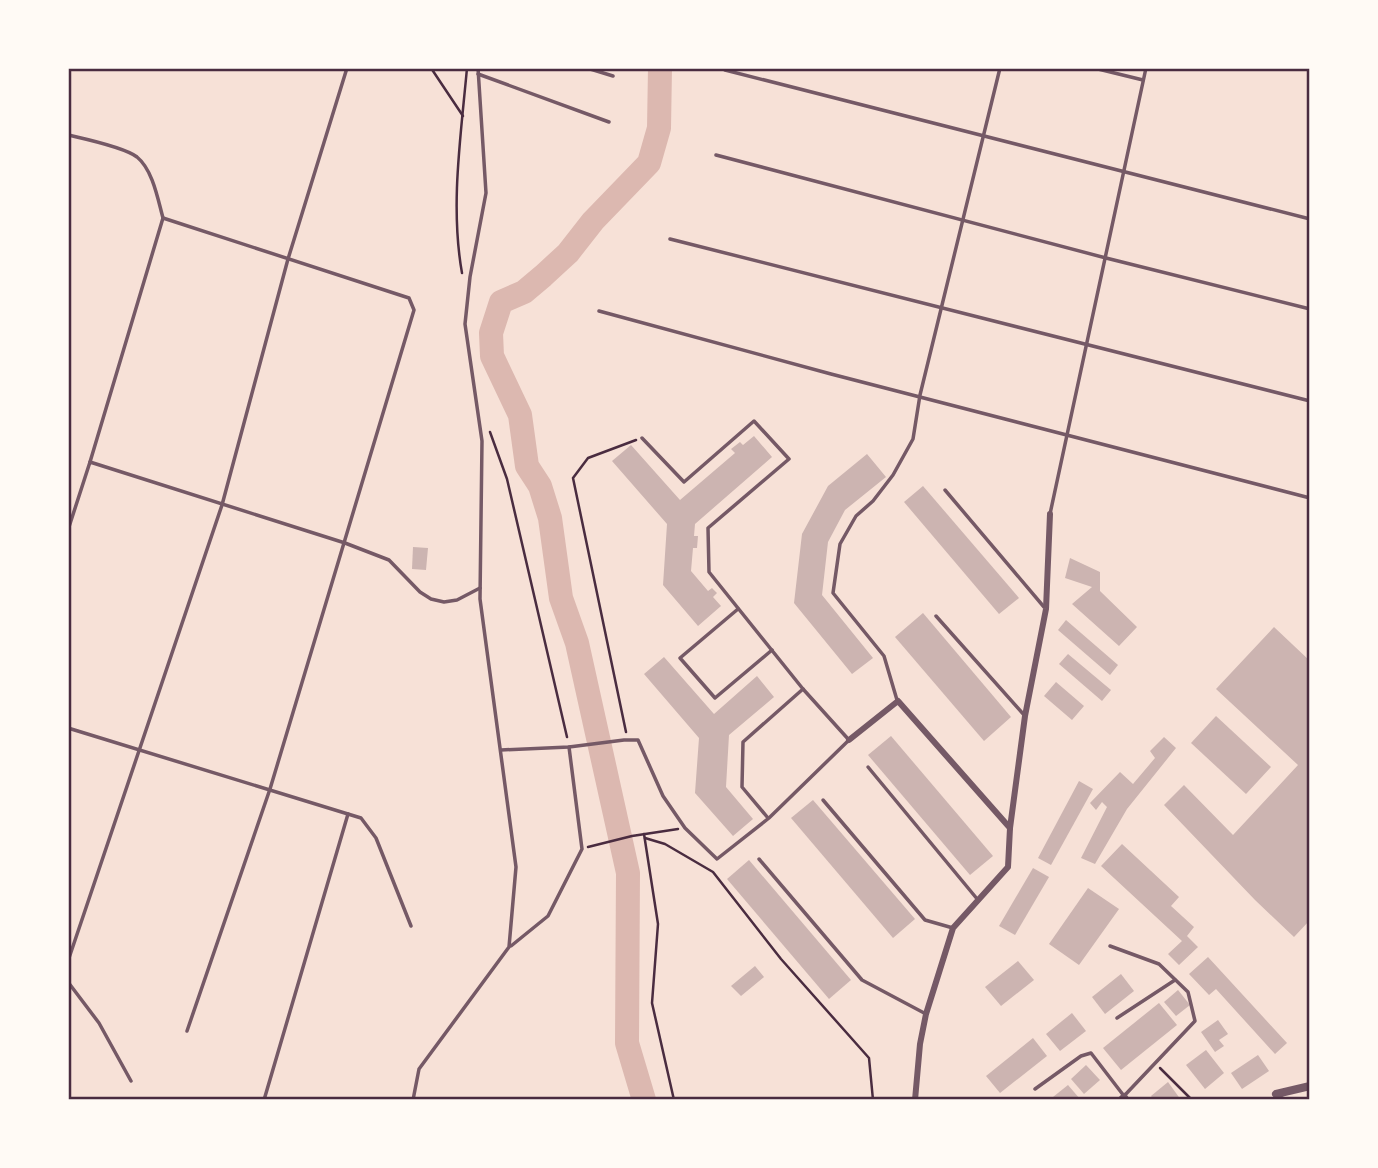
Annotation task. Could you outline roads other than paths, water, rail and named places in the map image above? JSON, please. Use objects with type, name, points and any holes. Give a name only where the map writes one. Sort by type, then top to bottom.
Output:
[{"type":"street","points":[[915,1100],[920,1044],[926,1014],[953,929],[1009,867],[1010,828],[1025,716],[1046,608],[1050,514]]},
{"type":"street","points":[[849,740],[898,702],[1010,828]]},
{"type":"street","points":[[1276,1098],[1310,1086]]},
{"type":"lane","points":[[68,961],[222,505],[288,259],[347,68]]},
{"type":"lane","points":[[587,68],[613,76]]},
{"type":"lane","points":[[898,702],[884,656],[833,593],[839,544],[856,516],[873,501],[893,475],[913,439],[920,395],[1000,68]]},
{"type":"lane","points":[[1094,68],[1144,80]]},
{"type":"lane","points":[[1050,514],[1146,68]]},
{"type":"lane","points":[[725,70],[1310,219]]},
{"type":"lane","points":[[509,947],[516,867],[480,588],[482,441],[465,324],[470,277],[486,193],[478,71],[608,122]]},
{"type":"lane","points":[[68,135],[114,148],[137,158],[154,183],[163,218],[68,530]]},
{"type":"lane","points":[[716,155],[962,221],[1310,309]]},
{"type":"lane","points":[[163,218],[409,298],[414,310],[270,789],[187,1031]]},
{"type":"lane","points":[[670,239],[1310,401]]},
{"type":"lane","points":[[599,311],[1310,498]]},
{"type":"lane","points":[[500,750],[638,740],[663,796],[685,828],[717,859],[769,818],[849,740],[803,689],[709,572],[708,528],[789,459],[754,421],[684,482],[642,438]]},
{"type":"lane","points":[[89,462],[345,543],[389,561],[420,592],[431,599],[444,602],[457,600],[480,588]]},
{"type":"lane","points":[[945,489],[1046,608]]},
{"type":"lane","points":[[738,609],[680,658],[715,698],[772,650]]},
{"type":"lane","points":[[936,616],[1025,716]]},
{"type":"lane","points":[[769,818],[743,787],[743,742],[803,689]]},
{"type":"lane","points":[[68,727],[361,818],[376,838],[411,926]]},
{"type":"lane","points":[[413,1100],[419,1069],[509,947],[548,916],[582,849],[569,747]]},
{"type":"lane","points":[[867,767],[978,901]]},
{"type":"lane","points":[[823,800],[925,920],[953,929]]},
{"type":"lane","points":[[264,1100],[348,814]]},
{"type":"lane","points":[[759,859],[862,980],[926,1014]]},
{"type":"lane","points":[[1035,1089],[1081,1056],[1091,1053],[1124,1099],[1195,1021],[1188,992],[1158,964],[1110,946]]},
{"type":"lane","points":[[1117,1018],[1175,980]]},
{"type":"lane","points":[[68,982],[99,1023],[131,1081]]},
{"type":"waterway","points":[[644,1100],[627,1043],[628,873],[577,643],[561,598],[550,518],[540,486],[527,466],[520,415],[492,356],[491,333],[501,302],[524,292],[568,253],[593,221],[649,163],[659,128],[660,68]]}]
